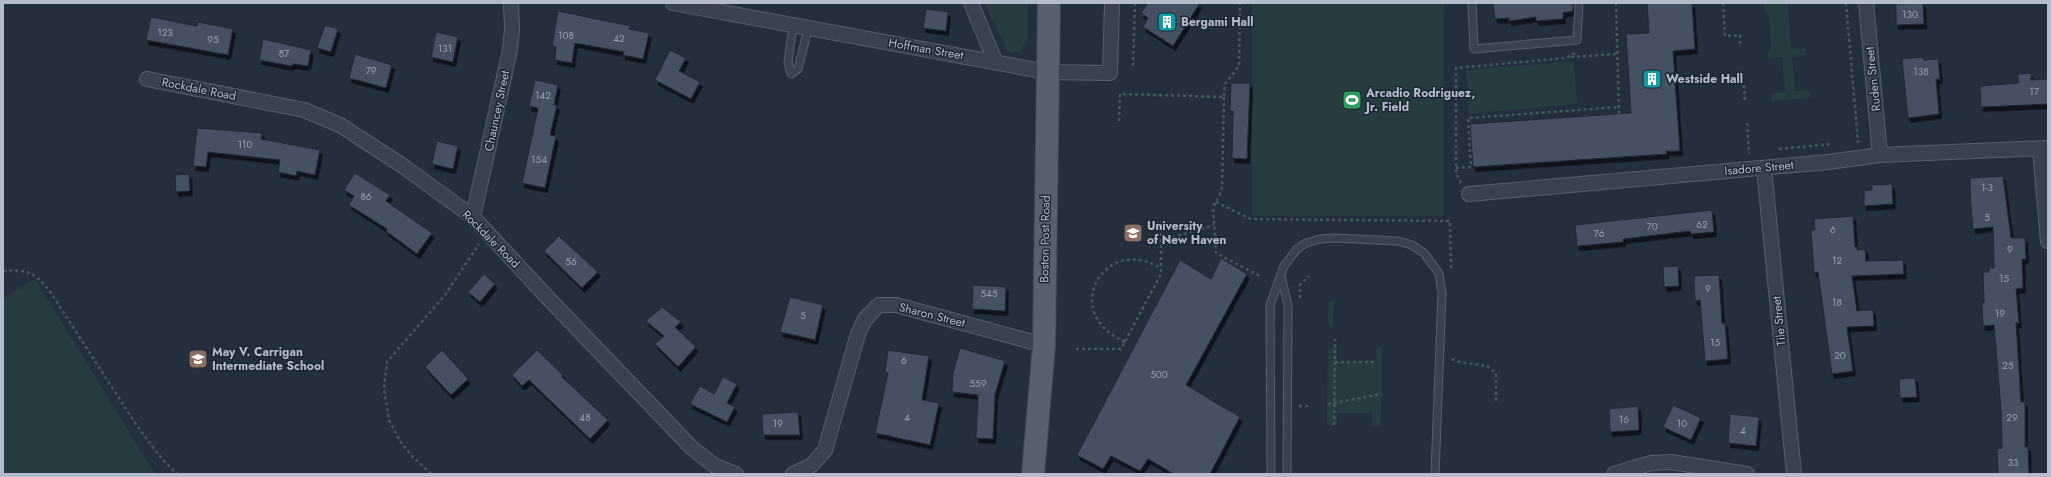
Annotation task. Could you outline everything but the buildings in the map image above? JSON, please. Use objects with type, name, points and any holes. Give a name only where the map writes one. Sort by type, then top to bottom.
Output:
[{"type":"main road","name":"Boston Post Road","points":[[1033,474],[1044,345],[1049,3]]},
{"type":"street","name":"Chauncey Street","points":[[473,217],[510,50],[512,30],[511,3]]},
{"type":"street","name":"Hoffman Street","points":[[673,3],[808,29],[995,61],[1047,72],[1110,73],[1112,3]]},
{"type":"street","points":[[971,3],[995,61]]},
{"type":"street","name":"Ruden Street","points":[[1866,3],[1880,156]]},
{"type":"street","name":"Rockdale Road","points":[[147,79],[304,110],[340,125],[403,166],[473,217],[547,297],[692,448],[715,466],[736,474]]},
{"type":"street","points":[[2044,148],[2048,241]]},
{"type":"street","name":"Isadore Street","points":[[1469,194],[1764,168],[1880,156],[2044,148]]},
{"type":"street","name":"Tile Street","points":[[1764,168],[1794,474]]},
{"type":"street","name":"Sharon Street","points":[[793,474],[812,465],[825,450],[862,325],[869,314],[879,305],[896,305],[1044,345]]},
{"type":"street","points":[[1617,474],[1651,463],[1671,462],[1747,474]]},
{"type":"lane","points":[[1472,3],[1474,49],[1578,40],[1579,3]]},
{"type":"lane","points":[[793,26],[788,62],[791,74],[798,69],[808,29]]},
{"type":"lane","points":[[1271,474],[1270,305],[1284,266],[1297,248],[1320,238],[1398,241],[1412,245],[1424,253],[1439,274],[1442,293],[1435,474]]},
{"type":"lane","points":[[1281,276],[1288,305],[1287,474]]},
{"type":"path","points":[[1133,66],[1135,3]]},
{"type":"path","points":[[1240,3],[1239,66],[1225,84],[1222,187],[1213,208],[1216,253],[1260,276]]},
{"type":"path","points":[[1616,3],[1619,114]]},
{"type":"path","points":[[1723,3],[1725,36],[1740,35],[1740,44]]},
{"type":"path","points":[[1846,3],[1858,142],[1851,142]]},
{"type":"path","points":[[1566,58],[1574,55],[1580,49]]},
{"type":"path","points":[[1469,194],[1456,176],[1456,68],[1617,54]]},
{"type":"path","points":[[1744,85],[1745,102]]},
{"type":"path","points":[[1119,121],[1120,94],[1224,97]]},
{"type":"path","points":[[1456,168],[1471,167],[1468,118],[1618,107]]},
{"type":"path","points":[[1747,123],[1749,154],[1756,153]]},
{"type":"path","points":[[1776,150],[1836,144]]},
{"type":"path","points":[[1216,202],[1251,219],[1450,221],[1451,274]]},
{"type":"path","points":[[1076,348],[1121,349],[1160,274],[1162,222]]},
{"type":"path","points":[[1161,241],[1214,225]]},
{"type":"path","points":[[431,474],[400,441],[389,420],[384,389],[387,362],[445,295],[488,232]]},
{"type":"path","points":[[1125,342],[1104,329],[1095,316],[1092,306],[1091,293],[1096,280],[1108,267],[1119,262],[1136,260],[1152,263],[1161,268]]},
{"type":"path","points":[[3,271],[19,269],[37,276],[49,290],[137,426],[162,459],[177,474]]},
{"type":"path","points":[[1334,425],[1335,339]]},
{"type":"path","points":[[1452,352],[1452,360],[1487,366],[1496,373],[1496,402]]},
{"type":"path","points":[[1335,362],[1376,362]]},
{"type":"path","points":[[1328,404],[1382,394]]},
{"type":"green space","points":[[984,3],[1028,3],[1027,39],[1021,51],[1011,53],[1008,51]]},
{"type":"green space","name":"Arcadio Rodriguez, Jr. Field","points":[[1252,3],[1444,3],[1443,216],[1252,216]]},
{"type":"green space","points":[[1764,3],[1788,3],[1791,49],[1806,48],[1806,55],[1792,57],[1795,91],[1809,90],[1810,98],[1772,101],[1771,94],[1785,92],[1782,57],[1768,58],[1768,52],[1771,45],[1769,15],[1764,10]]},
{"type":"green space","points":[[1574,61],[1577,104],[1469,114],[1466,70]]},
{"type":"green space","points":[[35,279],[155,474],[3,474],[3,298]]},
{"type":"green space","points":[[1334,299],[1333,327],[1331,327],[1328,324],[1328,303]]},
{"type":"green space","points":[[1379,346],[1382,349],[1381,425],[1372,426],[1372,413],[1337,413],[1337,423],[1334,426],[1330,426],[1327,423],[1328,349],[1331,347],[1337,347],[1337,361],[1376,360],[1376,349]]},
{"type":"place","name":"Bergami Hall","points":[[1167,22]]},
{"type":"place","name":"Westside Hall","points":[[1652,79]]},
{"type":"place","name":"Arcadio Rodriguez, Jr. Field","points":[[1352,100]]},
{"type":"place","name":"University of New Haven","points":[[1133,233]]},
{"type":"place","name":"May V. Carrigan Intermediate School","points":[[198,359]]}]
